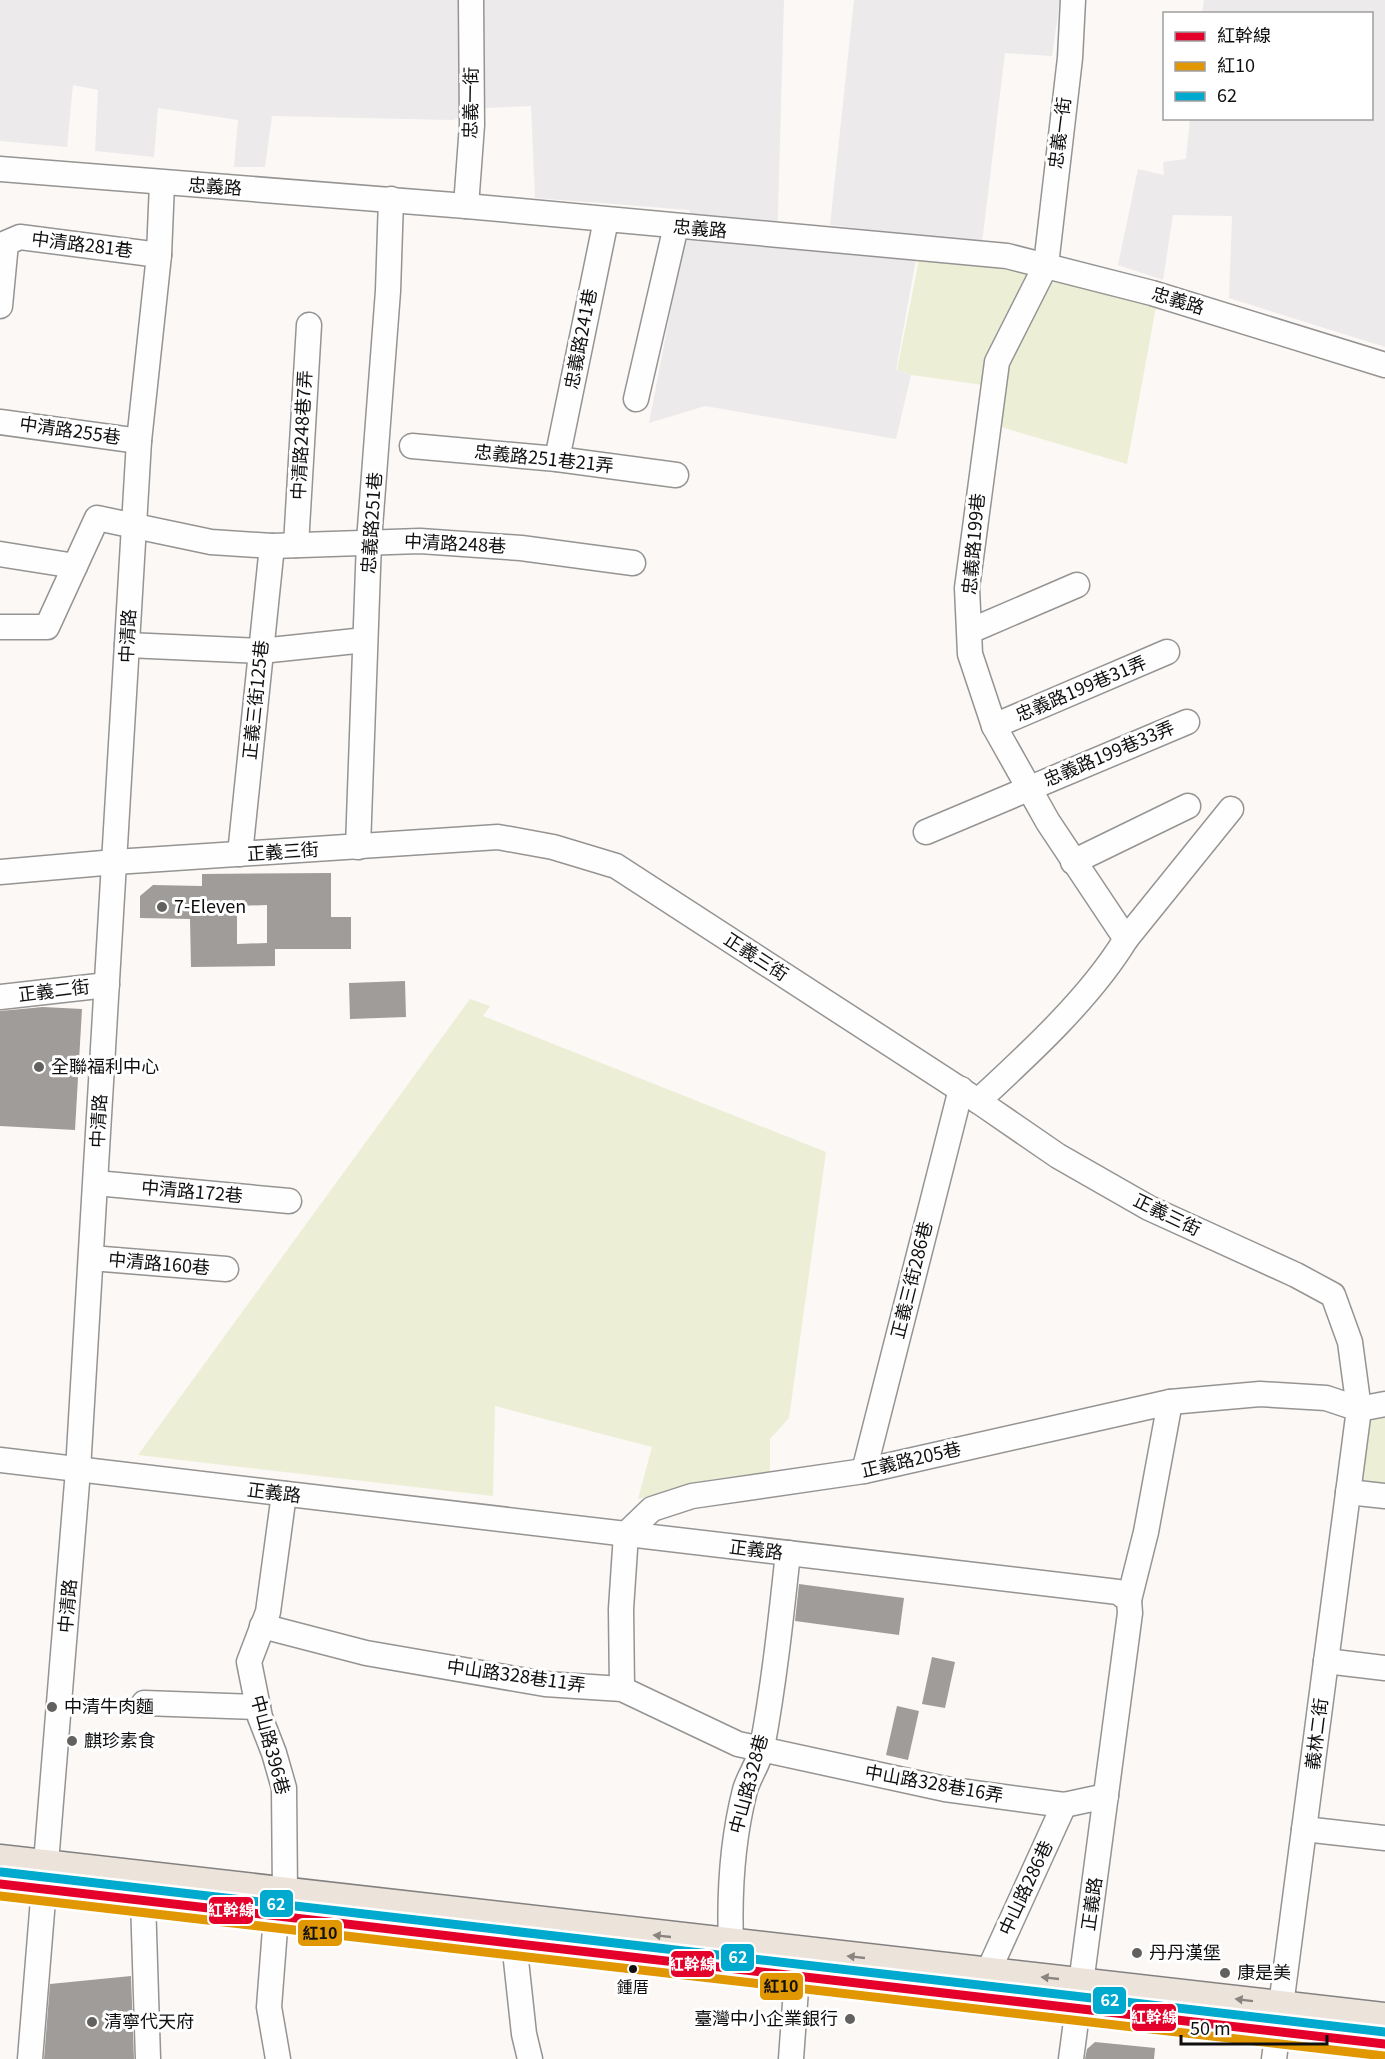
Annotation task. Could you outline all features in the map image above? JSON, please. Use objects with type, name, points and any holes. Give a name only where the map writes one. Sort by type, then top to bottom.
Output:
[{"type":"main road","points":[[0,1860],[46,1877],[143,1900],[281,1905],[514,1942],[797,1975],[1080,1994]]},
{"type":"main road","points":[[0,1884],[46,1877],[281,1905],[731,1944],[988,1972],[1080,1994],[1277,2032],[1385,2044]]},
{"type":"main road","points":[[1277,2032],[1385,2018]]},
{"type":"street","name":"忠義一街","points":[[466,206],[472,125],[471,0]]},
{"type":"street","name":"忠義一街","points":[[1046,266],[1070,58],[1073,0]]},
{"type":"street","name":"忠義路","points":[[0,169],[391,199],[1007,256],[1152,293],[1385,365]]},
{"type":"street","name":"中清路","points":[[30,2059],[78,1470],[139,441],[159,255],[162,183]]},
{"type":"street","name":"忠義路251巷","points":[[357,847],[369,541],[388,291],[391,199]]},
{"type":"street","name":"忠義路241巷","points":[[557,459],[606,220]]},
{"type":"street","points":[[636,399],[676,226]]},
{"type":"street","name":"中清路281巷","points":[[0,306],[6,243],[20,237],[159,255]]},
{"type":"street","name":"忠義路199巷","points":[[1046,266],[998,362],[967,588],[970,654],[994,726],[1073,862],[1126,939]]},
{"type":"street","name":"中清路248巷7弄","points":[[296,545],[309,326]]},
{"type":"street","name":"中清路255巷","points":[[0,422],[139,441]]},
{"type":"street","name":"忠義路251巷21弄","points":[[412,446],[557,459],[676,475]]},
{"type":"street","name":"中清路248巷","points":[[75,566],[97,518],[134,528],[211,542],[272,546],[420,541],[521,548],[633,563]]},
{"type":"street","name":"正義三街125巷","points":[[240,854],[272,546]]},
{"type":"street","points":[[0,554],[75,566],[46,627],[0,627]]},
{"type":"street","points":[[970,631],[1077,585]]},
{"type":"street","points":[[128,645],[261,651],[365,640]]},
{"type":"street","name":"忠義路199巷31弄","points":[[994,726],[1167,652]]},
{"type":"street","name":"忠義路199巷33弄","points":[[926,832],[1187,722]]},
{"type":"street","points":[[1073,862],[1188,806]]},
{"type":"street","points":[[970,1095],[1036,1048],[1115,957],[1126,939],[1231,809]]},
{"type":"street","name":"正義三街","points":[[0,873],[115,862],[498,837],[553,847],[616,866],[970,1095],[1058,1156],[1149,1208],[1296,1275],[1333,1295],[1350,1342],[1359,1409]]},
{"type":"street","name":"正義二街","points":[[0,997],[107,985]]},
{"type":"street","name":"正義三街286巷","points":[[864,1471],[970,1095]]},
{"type":"street","name":"中清路172巷","points":[[96,1184],[289,1201]]},
{"type":"street","name":"中清路160巷","points":[[91,1258],[226,1269]]},
{"type":"street","name":"正義路205巷","points":[[626,1534],[652,1509],[692,1496],[864,1471],[1170,1402],[1260,1394],[1326,1398],[1359,1409]]},
{"type":"street","points":[[1129,1600],[1146,1532],[1170,1402]]},
{"type":"street","points":[[1359,1409],[1385,1404]]},
{"type":"street","name":"義林二街","points":[[1277,2032],[1359,1409]]},
{"type":"street","name":"正義路","points":[[0,1461],[1119,1592],[1129,1600],[1130,1613],[1071,2059]]},
{"type":"street","points":[[1348,1492],[1385,1496]]},
{"type":"street","name":"中山路396巷","points":[[278,2059],[269,2007],[281,1905],[284,1788],[258,1707],[249,1662],[268,1612],[284,1494]]},
{"type":"street","points":[[622,1689],[621,1609],[626,1534]]},
{"type":"street","name":"中山路328巷","points":[[731,1944],[729,1903],[734,1841],[746,1788],[762,1750],[780,1629],[788,1553]]},
{"type":"street","name":"中山路328巷11弄","points":[[262,1626],[366,1653],[544,1684],[622,1689],[738,1744],[762,1750]]},
{"type":"street","points":[[1326,1661],[1385,1668]]},
{"type":"street","points":[[144,1703],[258,1707]]},
{"type":"street","name":"中山路328巷16弄","points":[[762,1750],[945,1790],[1064,1805],[1106,1796]]},
{"type":"street","name":"中山路286巷","points":[[988,1972],[1064,1805]]},
{"type":"street","points":[[1304,1829],[1385,1838]]},
{"type":"street","points":[[143,1900],[148,2059]]},
{"type":"street","points":[[514,1942],[524,2034],[530,2059]]},
{"type":"street","points":[[791,2059],[797,1975]]},
{"type":"shaded area","points":[[0,0],[784,0],[777,244],[916,259],[896,370],[911,375],[896,439],[705,406],[649,423],[690,210],[535,198],[531,106],[487,108],[453,120],[272,116],[265,167],[234,167],[238,120],[158,108],[154,157],[95,151],[98,90],[73,85],[67,147],[0,141]]},
{"type":"shaded area","points":[[854,0],[1060,0],[1052,56],[1005,53],[982,243],[830,225]]},
{"type":"shaded area","points":[[1204,0],[1385,0],[1385,347],[1229,298],[1232,216],[1173,215],[1163,280],[1118,265],[1138,169],[1164,175],[1163,162],[1186,159],[1190,120],[1373,120],[1373,12],[1202,12]]},
{"type":"green space","points":[[920,255],[1043,276],[1156,307],[1127,464],[994,425],[997,387],[912,375],[897,370]]},
{"type":"green space","points":[[470,999],[490,1006],[483,1016],[826,1152],[789,1418],[770,1439],[770,1472],[713,1479],[638,1499],[652,1447],[495,1406],[493,1496],[138,1455]]},
{"type":"green space","points":[[1385,1404],[1385,1496],[1348,1492],[1359,1409]]},
{"type":"building","points":[[331,873],[331,917],[351,917],[351,949],[275,949],[275,966],[191,967],[190,919],[140,918],[140,896],[153,885],[202,886],[202,874]],"holes":[[[267,905],[267,943],[237,944],[237,906]]]},
{"type":"building","points":[[405,981],[406,1017],[350,1019],[349,983]]},
{"type":"building","name":"全聯福利中心","points":[[43,1007],[82,1009],[75,1130],[0,1126],[0,1011]]},
{"type":"building","points":[[799,1584],[904,1598],[899,1635],[795,1621]]},
{"type":"building","points":[[932,1657],[955,1662],[945,1708],[922,1704]]},
{"type":"building","points":[[897,1706],[919,1711],[908,1760],[886,1755]]},
{"type":"building","name":"清寧代天府","points":[[131,1976],[134,2059],[44,2059],[50,1984]]},
{"type":"building","points":[[1095,2042],[1155,2048],[1154,2059],[1085,2059],[1087,2049]]},
{"type":"transit line","name":"62","points":[[1,1872],[1385,2032]]},
{"type":"transit line","name":"紅幹線","points":[[0,1884],[1385,2044]]},
{"type":"transit line","name":"紅10","points":[[0,1896],[1384,2056]]},
{"type":"place","name":"7-Eleven","points":[[162,907]]},
{"type":"place","name":"全聯福利中心","points":[[39,1067]]},
{"type":"place","name":"中清牛肉麵","points":[[52,1707]]},
{"type":"place","name":"麒珍素食","points":[[72,1741]]},
{"type":"place","name":"丹丹漢堡","points":[[1137,1953]]},
{"type":"place","name":"鍾厝","points":[[633,1969]]},
{"type":"place","name":"康是美","points":[[1225,1973]]},
{"type":"place","name":"臺灣中小企業銀行","points":[[850,2019]]},
{"type":"place","name":"清寧代天府","points":[[92,2022]]}]
